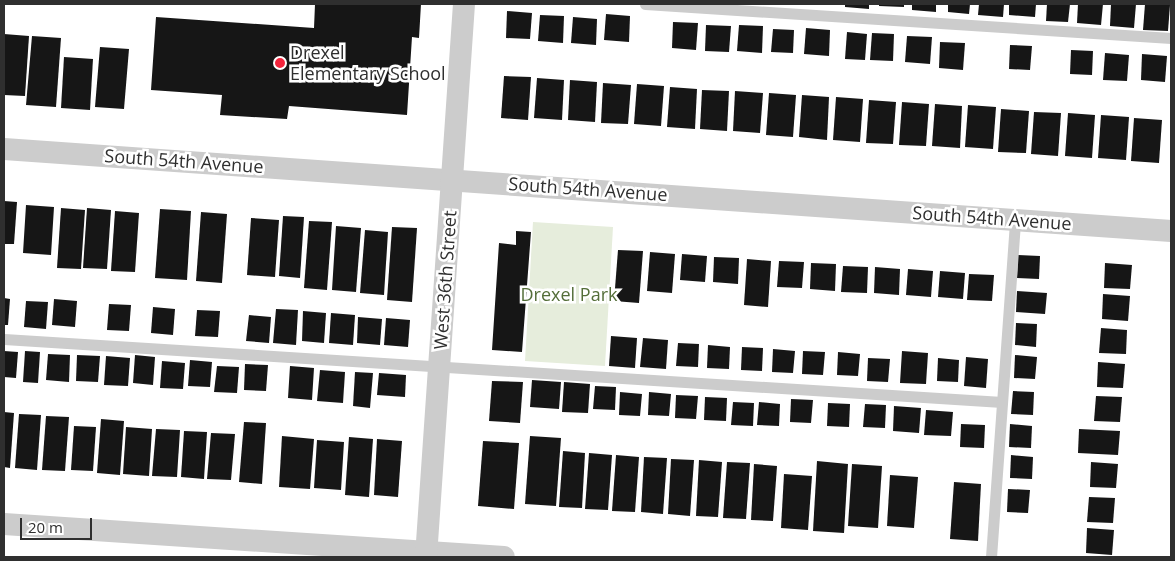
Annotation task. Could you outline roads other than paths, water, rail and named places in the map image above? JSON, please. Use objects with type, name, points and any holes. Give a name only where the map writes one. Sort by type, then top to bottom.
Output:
[{"type":"street","name":"West 36th Street","points":[[427,555],[464,4]]},
{"type":"street","name":"South 54th Avenue","points":[[4,149],[1171,231]]},
{"type":"street","points":[[4,524],[427,555],[504,557]]},
{"type":"lane","points":[[645,4],[1171,38]]},
{"type":"lane","points":[[991,557],[1014,220]]},
{"type":"lane","points":[[4,339],[1002,402]]},
{"type":"place","name":"Drexel Elementary School","points":[[280,63]]},
{"type":"park label","name":"Drexel Park","points":[[569,294]]}]
